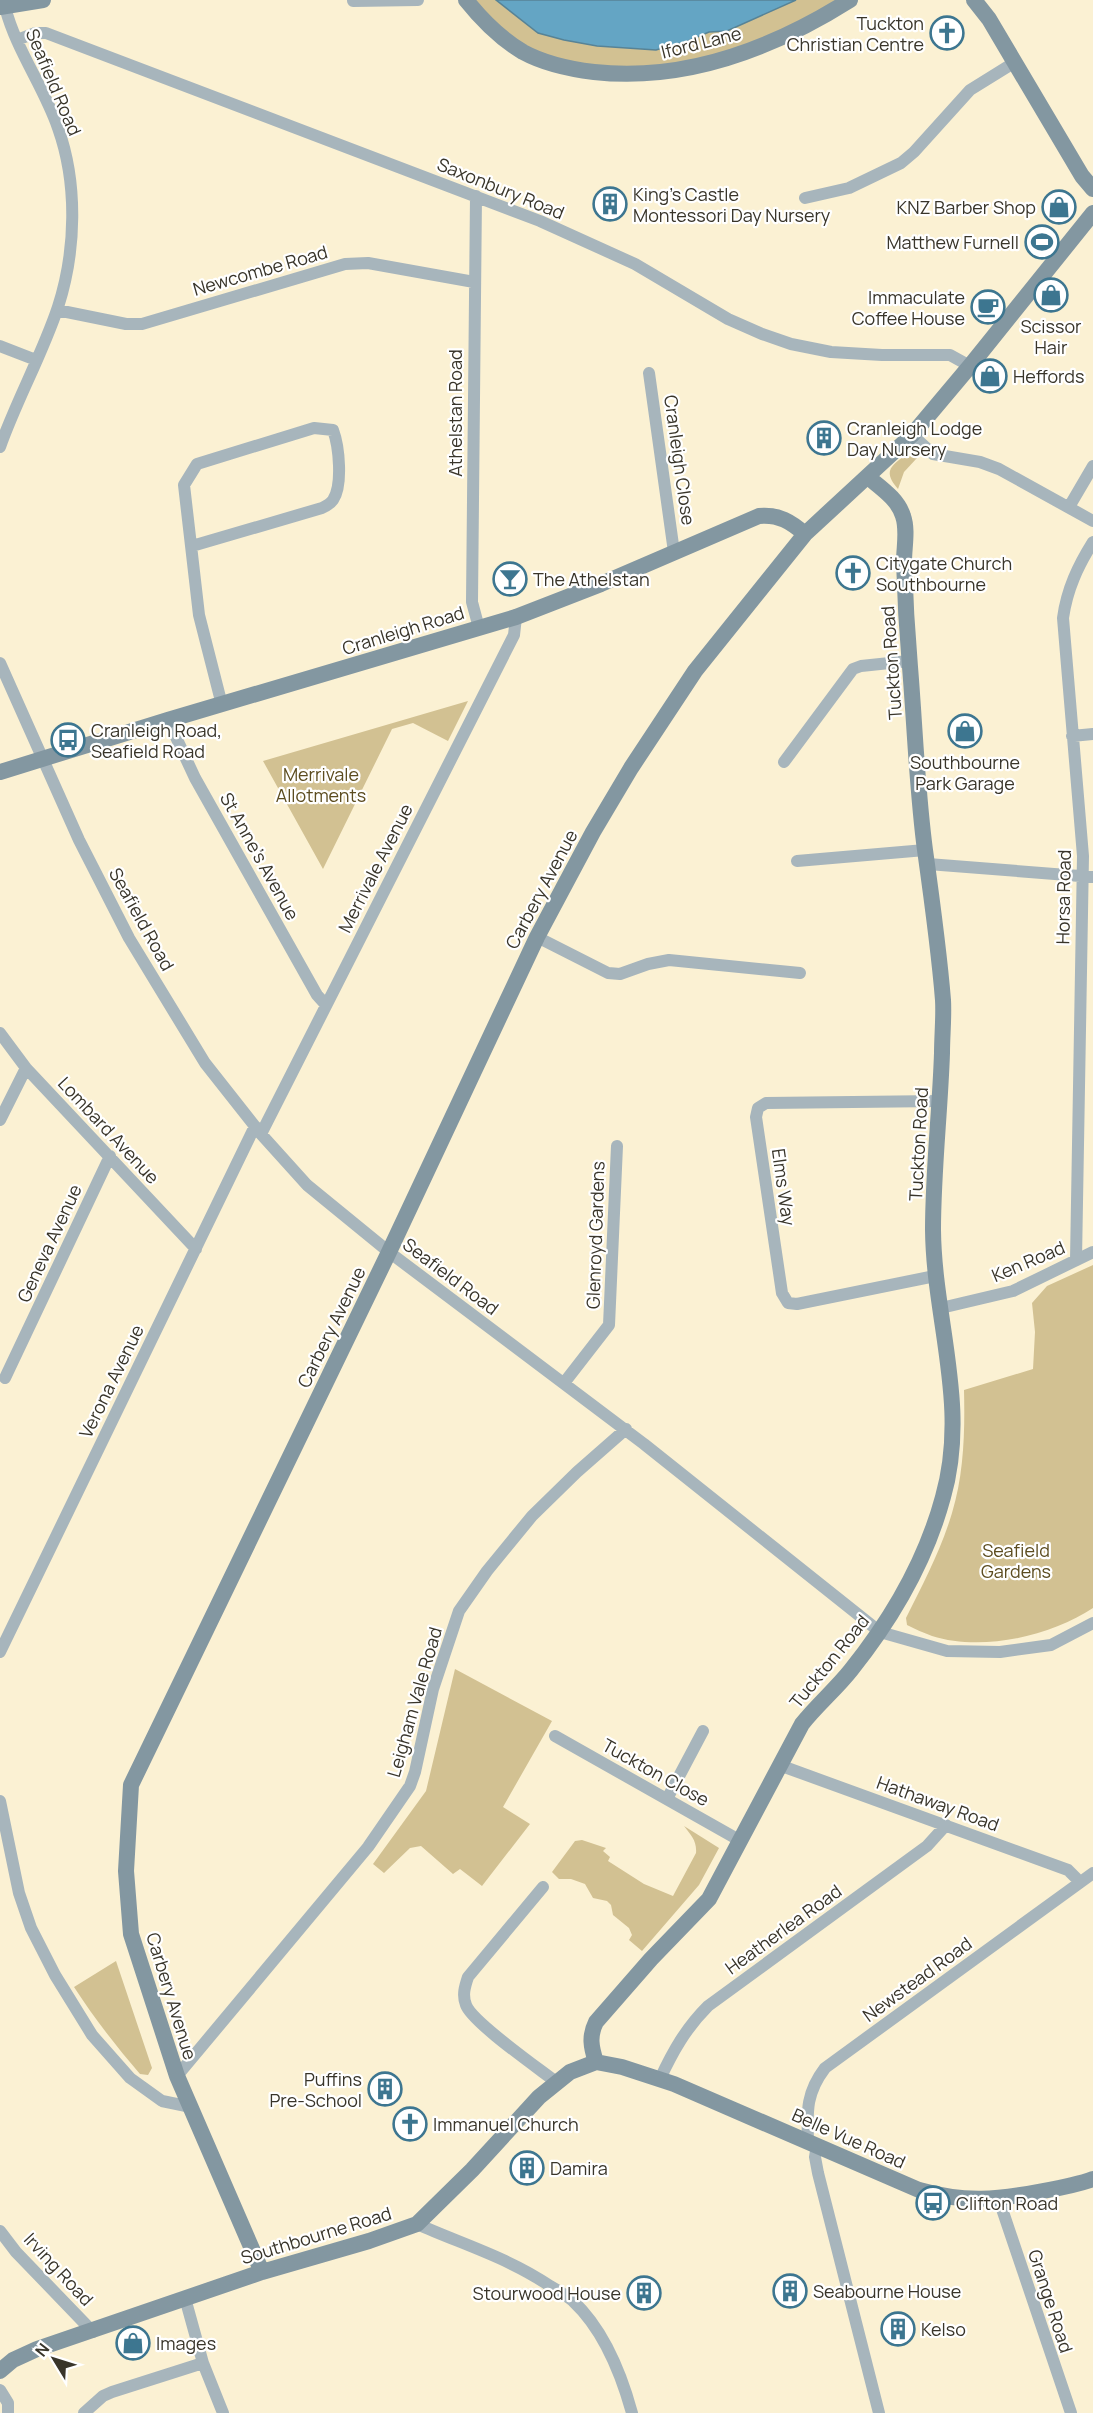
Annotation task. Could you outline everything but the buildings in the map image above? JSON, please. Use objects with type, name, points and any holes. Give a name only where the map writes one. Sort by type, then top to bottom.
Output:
[{"type":"street","points":[[3,7],[43,0]]},
{"type":"street","points":[[353,1],[418,0]]},
{"type":"street","name":"Iford Lane","points":[[466,0],[489,26],[525,53],[547,63],[574,70],[611,74],[650,74],[693,67],[723,58],[782,37],[850,0]]},
{"type":"street","points":[[974,0],[989,19],[1082,176],[1093,189]]},
{"type":"street","name":"Seafield Road","points":[[0,447],[57,310],[65,284],[70,247],[72,181],[58,129],[3,7]]},
{"type":"street","name":"Saxonbury Road","points":[[17,40],[35,33],[46,33],[540,221],[635,264],[728,319],[790,344],[831,352],[950,355],[970,366]]},
{"type":"street","points":[[805,198],[849,188],[901,163],[914,152],[970,90],[1015,62]]},
{"type":"street","name":"Athelstan Road","points":[[476,196],[472,602],[479,628]]},
{"type":"street","points":[[868,477],[912,435],[1093,213]]},
{"type":"street","name":"Newcombe Road","points":[[57,310],[126,324],[142,324],[345,264],[357,263],[474,282]]},
{"type":"street","points":[[0,346],[36,360]]},
{"type":"street","name":"Cranleigh Close","points":[[650,374],[674,552]]},
{"type":"street","points":[[192,546],[322,508],[333,501],[338,488],[339,445],[333,430],[314,428],[197,464],[184,485],[199,615],[222,705]]},
{"type":"street","points":[[912,435],[933,454],[942,458],[965,458],[990,465],[1017,477],[1093,521]]},
{"type":"street","points":[[1069,507],[1093,466]]},
{"type":"street","name":"Carbery Avenue","points":[[262,2272],[177,2076],[131,1934],[126,1871],[130,1785],[388,1252],[537,937],[593,832],[662,720],[727,629],[805,534],[868,477]]},
{"type":"street","name":"Tuckton Road","points":[[596,2062],[591,2047],[591,2031],[596,2022],[651,1959],[709,1899],[802,1724],[821,1700],[848,1674],[880,1632],[916,1568],[943,1499],[951,1462],[954,1412],[935,1276],[933,1230],[943,1001],[909,661],[903,514],[896,502],[868,477]]},
{"type":"street","name":"Cranleigh Road","points":[[0,772],[516,617],[601,584],[759,516],[771,514],[781,517],[805,534]]},
{"type":"street","name":"Horsa Road","points":[[1076,1260],[1080,945],[1088,876],[1072,736],[1064,618],[1066,599],[1073,579],[1093,542]]},
{"type":"street","name":"Merrivale Avenue","points":[[258,1130],[326,1005],[514,635],[516,617]]},
{"type":"street","points":[[784,762],[853,669],[861,666],[909,661]]},
{"type":"street","name":"Seafield Road","points":[[0,666],[79,840],[129,938],[206,1063],[258,1130],[307,1185],[388,1252],[626,1430],[880,1632],[947,1651],[1000,1652],[1051,1646],[1093,1623]]},
{"type":"street","name":"St Anne's Avenue","points":[[168,720],[195,778],[317,995],[326,1005]]},
{"type":"street","points":[[1072,736],[1093,734]]},
{"type":"street","points":[[797,861],[927,857],[1088,876]]},
{"type":"street","points":[[537,937],[608,973],[620,974],[648,964],[669,960],[800,973]]},
{"type":"street","points":[[1080,945],[1093,947]]},
{"type":"street","name":"Lombard Avenue","points":[[0,1033],[26,1068],[196,1249]]},
{"type":"street","points":[[0,1120],[26,1068]]},
{"type":"street","name":"Elms Way","points":[[935,1276],[797,1304],[788,1303],[782,1293],[756,1117],[758,1108],[766,1103],[940,1101]]},
{"type":"street","name":"Verona Avenue","points":[[0,1653],[196,1249],[258,1130]]},
{"type":"street","name":"Glenroyd Gardens","points":[[564,1383],[609,1325],[617,1146]]},
{"type":"street","name":"Geneva Avenue","points":[[5,1378],[110,1156]]},
{"type":"street","name":"Ken Road","points":[[941,1308],[1013,1291],[1093,1252]]},
{"type":"street","name":"Leigham Vale Road","points":[[177,2076],[368,1847],[410,1786],[433,1689],[459,1611],[487,1571],[532,1516],[577,1472],[626,1430]]},
{"type":"street","points":[[667,1799],[703,1731]]},
{"type":"street","name":"Tuckton Close","points":[[555,1736],[739,1840]]},
{"type":"street","name":"Hathaway Road","points":[[779,1765],[1068,1870],[1080,1882]]},
{"type":"street","points":[[0,1801],[19,1893],[31,1928],[55,1975],[92,2035],[130,2078],[162,2102],[190,2107]]},
{"type":"street","name":"Heatherlea Road","points":[[660,2079],[673,2050],[690,2024],[708,2006],[927,1846],[946,1826]]},
{"type":"street","name":"Newstead Road","points":[[813,2143],[807,2108],[814,2083],[825,2068],[1093,1873]]},
{"type":"street","points":[[543,1887],[468,1977],[464,1991],[466,2006],[478,2021],[556,2082]]},
{"type":"street","name":"Belle Vue Road","points":[[596,2062],[622,2067],[660,2079],[919,2190],[946,2198],[999,2200],[1071,2186],[1093,2179]]},
{"type":"street","name":"Southbourne Road","points":[[0,2371],[14,2360],[37,2349],[262,2272],[369,2241],[417,2223],[465,2177],[539,2097],[570,2072],[596,2062]]},
{"type":"street","points":[[813,2143],[818,2173],[879,2413]]},
{"type":"street","name":"Grange Road","points":[[999,2200],[1045,2343],[1071,2413]]},
{"type":"street","points":[[417,2223],[515,2265],[572,2301],[603,2340],[617,2367],[632,2413]]},
{"type":"street","name":"Irving Road","points":[[0,2231],[16,2252],[93,2331]]},
{"type":"street","points":[[185,2298],[203,2363],[223,2413]]},
{"type":"street","points":[[84,2413],[103,2396],[112,2392],[203,2363]]},
{"type":"street","points":[[0,2390],[8,2403],[8,2413]]},
{"type":"green space","points":[[466,0],[496,0],[538,33],[597,46],[656,50],[709,32],[727,31],[796,0],[850,0],[782,37],[650,74],[547,63]]},
{"type":"green space","points":[[906,455],[917,458],[904,472],[898,489],[893,483],[890,470]]},
{"type":"green space","name":"Merrivale Allotments","points":[[468,701],[448,741],[413,723],[392,729],[323,869],[263,761]]},
{"type":"green space","name":"Seafield Gardens","points":[[1093,1265],[1093,1608],[1076,1618],[1037,1633],[994,1642],[952,1641],[932,1636],[907,1625],[906,1618],[937,1554],[956,1498],[963,1452],[964,1390],[1033,1369],[1035,1332],[1032,1303],[1047,1286]]},
{"type":"green space","points":[[455,1669],[552,1721],[503,1807],[530,1824],[482,1886],[460,1869],[453,1874],[421,1846],[410,1848],[384,1873],[373,1864],[426,1791]]},
{"type":"green space","points":[[684,1826],[719,1848],[699,1885],[642,1951],[629,1940],[632,1935],[629,1928],[613,1915],[611,1905],[607,1901],[593,1898],[585,1884],[571,1879],[559,1879],[552,1872],[575,1841],[582,1840],[606,1848],[603,1851],[610,1857],[608,1861],[644,1884],[673,1896],[696,1853],[691,1835]]},
{"type":"green space","points":[[116,1961],[152,2068],[148,2075],[140,2074],[97,2021],[74,1987]]},
{"type":"water","points":[[496,0],[796,0],[727,31],[709,32],[656,50],[597,46],[538,33]]},
{"type":"place","name":"Tuckton Christian Centre","points":[[947,33]]},
{"type":"place","name":"King's Castle Montessori Day Nursery","points":[[610,204]]},
{"type":"place","name":"KNZ Barber Shop","points":[[1059,207]]},
{"type":"place","name":"Matthew Furnell","points":[[1042,242]]},
{"type":"place","name":"Scissor Hair","points":[[1051,295]]},
{"type":"place","name":"Immaculate Coffee House","points":[[988,307]]},
{"type":"place","name":"Heffords","points":[[990,376]]},
{"type":"place","name":"Cranleigh Lodge Day Nursery","points":[[824,438]]},
{"type":"place","name":"Citygate Church Southbourne","points":[[853,573]]},
{"type":"place","name":"The Athelstan","points":[[510,579]]},
{"type":"place","name":"Southbourne Park Garage","points":[[965,731]]},
{"type":"place","name":"Cranleigh Road, Seafield Road","points":[[68,740]]},
{"type":"place","name":"Puffins Pre-School","points":[[385,2089]]},
{"type":"place","name":"Immanuel Church","points":[[410,2124]]},
{"type":"place","name":"Damira","points":[[527,2168]]},
{"type":"place","name":"Clifton Road","points":[[933,2203]]},
{"type":"place","name":"Seabourne House","points":[[790,2291]]},
{"type":"place","name":"Stourwood House","points":[[644,2293]]},
{"type":"place","name":"Kelso","points":[[898,2329]]},
{"type":"place","name":"Images","points":[[133,2343]]}]
